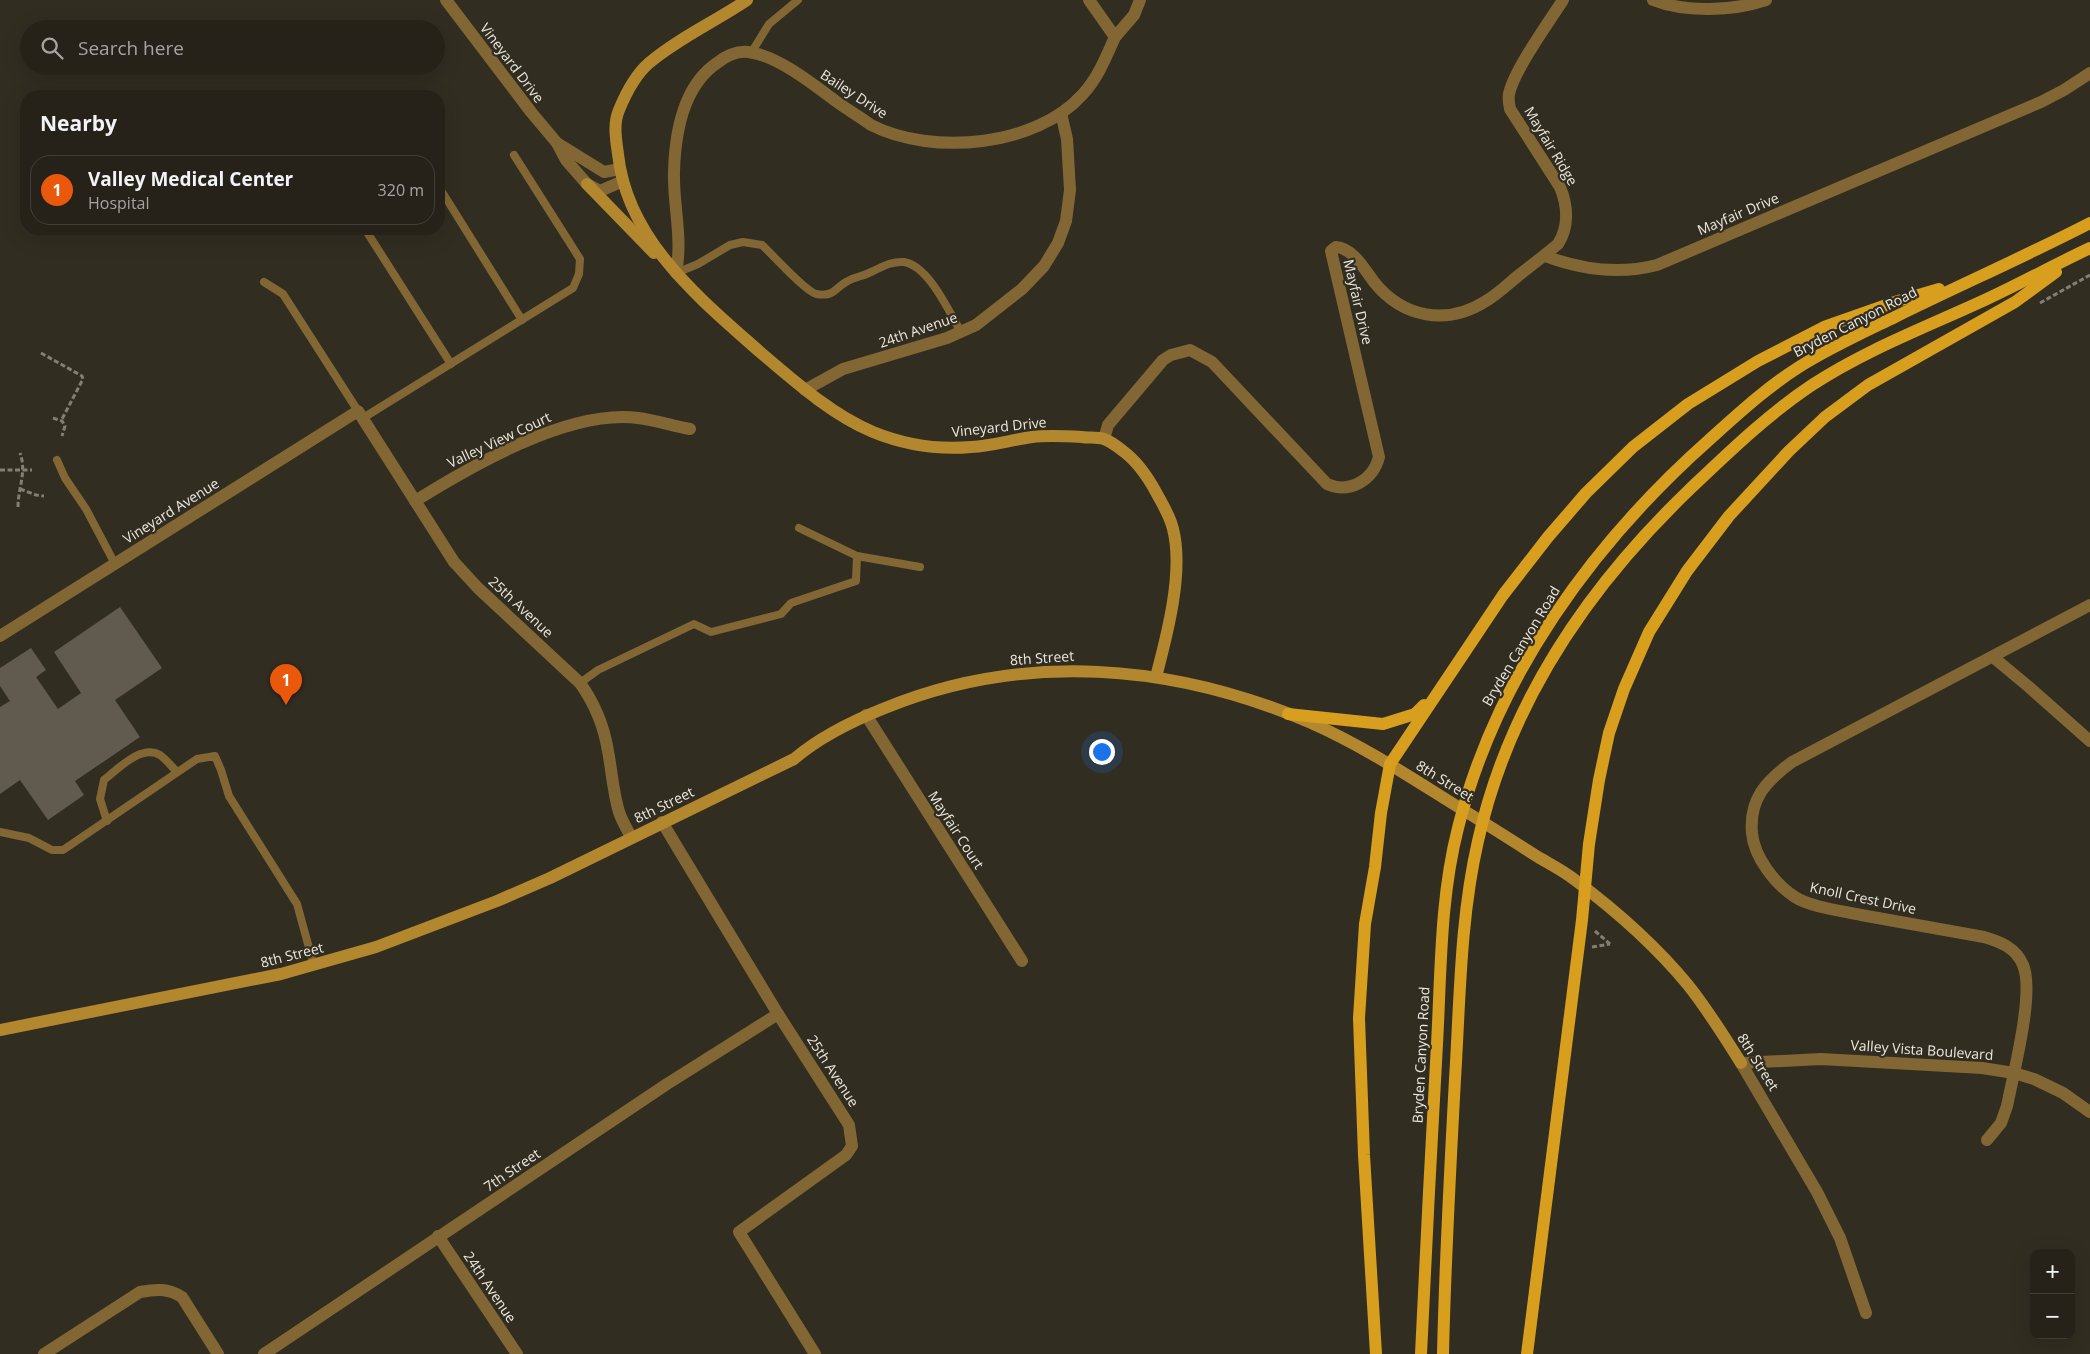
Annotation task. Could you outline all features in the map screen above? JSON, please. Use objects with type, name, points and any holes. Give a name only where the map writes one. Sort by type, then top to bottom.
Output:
[{"type":"main road","points":[[621,175],[615,131],[618,114],[635,79],[648,64],[673,46],[747,0]]},
{"type":"main road","name":"Vineyard Drive","points":[[621,175],[635,214],[655,247],[704,303],[805,390],[859,425],[875,433],[907,443],[934,448],[969,448],[1033,437],[1058,436],[1104,439],[1123,451],[1138,464],[1151,482],[1170,518],[1174,532],[1176,553],[1175,579],[1166,639],[1156,677]]},
{"type":"main road","points":[[587,184],[645,246],[676,273]]},
{"type":"main road","name":"Bryden Canyon Road","points":[[1421,1354],[1441,953],[1448,885],[1457,830],[1475,771],[1498,713],[1557,612],[1590,566],[1633,514],[1688,459],[1753,401],[1798,368],[1846,340],[2090,223]]},
{"type":"main road","points":[[1526,1354],[1589,844],[1599,780],[1609,733],[1624,688],[1648,632],[1687,571],[1729,516],[1789,451],[1826,417],[1868,385],[2015,302],[2087,250]]},
{"type":"main road","points":[[1443,1354],[1445,1267],[1462,954],[1470,890],[1478,841],[1494,781],[1518,722],[1543,673],[1573,624],[1606,578],[1649,528],[1766,420],[1811,386],[1856,359],[1989,298],[2087,250]]},
{"type":"main road","points":[[1376,1354],[1363,1137],[1359,1018],[1365,924],[1390,764],[1503,595],[1560,522],[1633,447],[1688,404],[1758,361],[1824,327],[1898,301],[1973,279]]},
{"type":"main road","name":"8th Street","points":[[0,1028],[249,981],[314,966],[376,947],[497,901],[550,878],[794,759],[814,742],[866,715],[937,690],[989,678],[1038,672],[1092,670],[1156,677],[1204,687],[1288,714],[1349,741],[1390,764],[1574,879],[1585,888],[1641,936],[1686,983],[1706,1008],[1741,1063]]},
{"type":"main road","points":[[1288,714],[1383,724],[1415,714],[1436,696]]},
{"type":"street","name":"Vineyard Drive","points":[[446,0],[530,112],[556,143],[566,160],[587,184]]},
{"type":"street","points":[[1089,0],[1115,37]]},
{"type":"street","name":"Bailey Drive","points":[[676,273],[680,242],[674,201],[674,170],[679,128],[684,109],[699,80],[711,67],[727,55],[751,53],[774,60],[872,125],[889,134],[944,143],[986,140],[1026,129],[1061,113],[1084,94],[1094,80],[1115,37],[1134,15],[1140,0]]},
{"type":"street","name":"Mayfair Ridge","points":[[1545,256],[1563,236],[1566,226],[1564,197],[1560,187],[1510,109],[1509,94],[1523,64],[1563,0]]},
{"type":"street","points":[[1653,0],[1678,7],[1717,9],[1751,5],[1766,0]]},
{"type":"street","name":"Mayfair Drive","points":[[1104,439],[1108,425],[1163,360],[1171,355],[1190,350],[1212,362],[1327,484],[1337,488],[1357,485],[1376,468],[1379,457],[1331,251],[1336,247],[1342,247],[1358,260],[1390,299],[1420,314],[1456,313],[1487,301],[1545,256],[1566,264],[1599,270],[1628,270],[1657,265],[2041,102],[2090,73]]},
{"type":"street","name":"24th Avenue","points":[[805,390],[843,369],[947,338],[961,332],[984,319],[1022,289],[1044,266],[1058,242],[1066,221],[1070,190],[1067,139],[1061,113]]},
{"type":"street","name":"Vineyard Drive","points":[[556,143],[604,172],[621,175]]},
{"type":"street","points":[[587,184],[600,191],[621,175]]},
{"type":"street","name":"25th Avenue","points":[[360,415],[454,562],[478,588],[580,683],[590,698],[602,723],[613,786],[620,813],[631,837]]},
{"type":"street","name":"Vineyard Avenue","points":[[0,636],[360,415]]},
{"type":"street","name":"Valley View Court","points":[[415,502],[444,483],[524,442],[565,426],[598,420],[636,418],[690,429]]},
{"type":"street","name":"Knoll Crest Drive","points":[[1987,1140],[2001,1123],[2007,1106],[2027,1000],[2027,980],[2023,966],[2016,954],[2006,945],[1984,937],[1828,908],[1796,898],[1765,868],[1753,846],[1750,817],[1762,788],[1792,762],[2090,605]]},
{"type":"street","points":[[1994,657],[2090,741]]},
{"type":"street","name":"Mayfair Court","points":[[866,715],[1022,961]]},
{"type":"street","name":"25th Avenue","points":[[662,822],[778,1014],[850,1125],[852,1146],[846,1155],[739,1232],[815,1354]]},
{"type":"street","name":"7th Street","points":[[264,1354],[438,1236],[778,1014]]},
{"type":"street","name":"Valley Vista Boulevard","points":[[1741,1063],[1822,1059],[1982,1068],[2014,1073],[2034,1079],[2063,1093],[2090,1112]]},
{"type":"street","name":"8th Street","points":[[1741,1063],[1825,1207],[1840,1238],[1866,1313]]},
{"type":"street","name":"24th Avenue","points":[[438,1236],[517,1354]]},
{"type":"street","points":[[44,1354],[140,1292],[166,1290],[182,1297],[218,1354]]},
{"type":"lane","points":[[751,53],[769,24],[798,0]]},
{"type":"lane","points":[[264,282],[282,294],[360,415],[451,364],[573,288],[579,274],[580,259],[514,155]]},
{"type":"lane","points":[[445,197],[522,320]]},
{"type":"lane","points":[[369,235],[451,364]]},
{"type":"lane","points":[[676,273],[698,264],[730,245],[753,242],[762,244],[814,293],[828,295],[836,292],[846,282],[882,266],[904,262],[918,267],[929,280],[944,301],[961,332]]},
{"type":"lane","points":[[57,460],[65,478],[86,510],[115,564]]},
{"type":"lane","points":[[799,528],[857,556],[920,567]]},
{"type":"lane","points":[[580,683],[598,670],[694,624],[711,632],[781,614],[791,603],[856,581],[857,556]]},
{"type":"lane","points":[[107,821],[100,799],[104,780],[133,758],[147,752],[160,755],[177,772]]},
{"type":"lane","points":[[0,832],[29,838],[52,850],[63,850],[177,772],[197,760],[215,756],[222,770],[229,796],[297,904],[314,966]]},
{"type":"path","points":[[2033,307],[2090,275]]},
{"type":"path","points":[[42,353],[82,376],[83,379],[60,421]]},
{"type":"path","points":[[53,418],[65,426],[62,436]]},
{"type":"path","points":[[18,507],[24,470],[20,453]]},
{"type":"path","points":[[0,470],[32,470]]},
{"type":"path","points":[[20,489],[44,496]]},
{"type":"building","points":[[120,607],[162,668],[115,700],[140,737],[75,781],[84,795],[48,820],[20,780],[0,794],[0,707],[10,701],[0,686],[0,668],[31,648],[46,670],[36,677],[58,709],[81,693],[54,652]]},
{"type":"place","name":"Valley Medical Center","points":[[286,705]]}]
